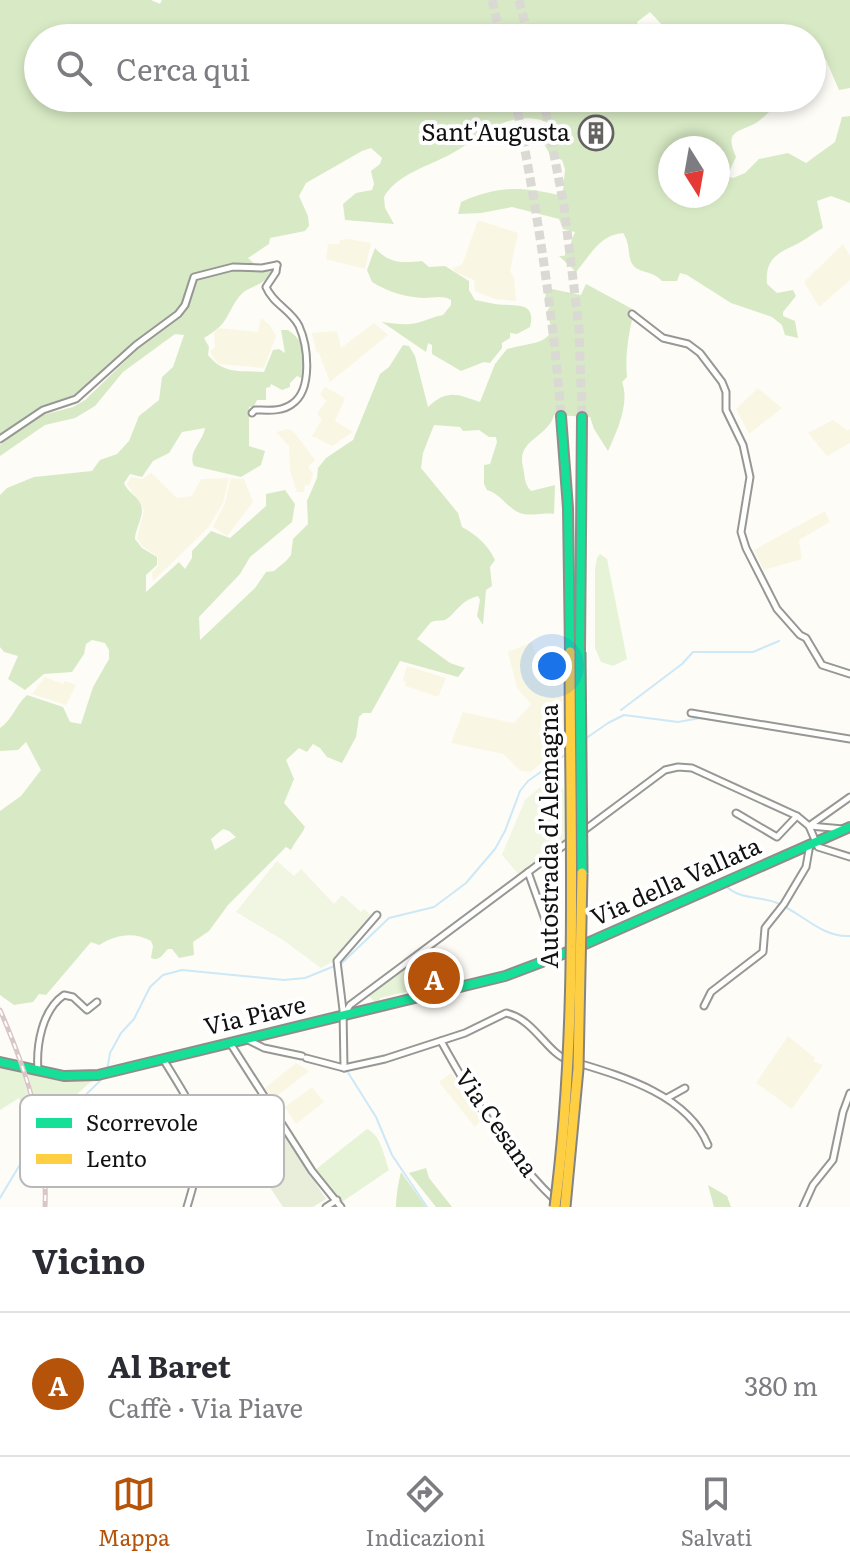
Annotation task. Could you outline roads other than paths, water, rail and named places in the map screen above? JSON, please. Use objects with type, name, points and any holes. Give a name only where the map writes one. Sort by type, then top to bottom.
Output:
[{"type":"main road","name":"Autostrada d'Alemagna","points":[[561,416],[575,652],[580,1038],[572,1155],[564,1207]]},
{"type":"main road","name":"Autostrada d'Alemagna","points":[[555,1207],[571,1037],[575,652],[582,417]]},
{"type":"main road","name":"Via della Vallata","points":[[518,972],[847,828]]},
{"type":"main road","name":"Via Piave","points":[[0,1062],[69,1077],[98,1075],[518,972]]},
{"type":"street","points":[[0,439],[43,410],[76,399],[136,345],[178,314],[185,305],[194,277],[233,267],[277,265],[266,287],[271,299],[291,315],[298,326],[306,364],[304,384],[296,402],[288,407],[255,410],[252,413]]},
{"type":"street","points":[[632,314],[663,338],[688,344],[700,353],[722,382],[726,392],[726,410],[743,445],[750,477],[741,532],[769,596],[783,617],[806,638],[822,665],[850,674]]},
{"type":"street","points":[[691,713],[850,739]]},
{"type":"street","points":[[344,1016],[350,1005],[665,770],[692,768],[797,816],[809,826],[847,828]]},
{"type":"street","points":[[809,826],[850,797]]},
{"type":"street","points":[[736,813],[777,837],[797,816]]},
{"type":"street","points":[[704,1006],[711,992],[763,952],[764,931],[806,867],[813,843],[809,826]]},
{"type":"street","points":[[813,843],[850,857]]},
{"type":"street","points":[[528,872],[558,956]]},
{"type":"street","points":[[344,1068],[344,1016],[337,962],[377,915]]},
{"type":"street","points":[[38,1071],[38,1049],[51,1006],[64,995],[70,995],[87,1010],[97,1002]]},
{"type":"street","points":[[246,1039],[262,1047],[344,1068],[409,1053],[506,1013],[513,1014],[560,1057],[601,1070],[667,1098],[699,1128],[708,1145]]},
{"type":"street","name":"Via Cesana","points":[[441,1041],[483,1113],[542,1187],[564,1207]]},
{"type":"street","points":[[230,1043],[263,1095]]},
{"type":"street","points":[[163,1059],[187,1095]]},
{"type":"street","points":[[667,1098],[685,1088]]},
{"type":"street","points":[[803,1207],[813,1185],[833,1160],[850,1093]]},
{"type":"street","points":[[284,1128],[309,1167],[341,1207]]},
{"type":"street","points":[[187,1207],[193,1187]]},
{"type":"street","points":[[326,1207],[337,1200]]},
{"type":"waterway","points":[[621,710],[682,664],[693,652],[753,652],[779,641]]},
{"type":"waterway","points":[[585,739],[624,715],[678,722],[700,718],[850,742]]},
{"type":"waterway","points":[[107,1071],[110,1053],[121,1033],[134,1019],[150,987],[163,975],[182,970],[284,980],[305,978],[342,963],[389,918],[434,907],[466,883],[495,849],[520,791],[528,781],[568,753]]},
{"type":"waterway","points":[[725,885],[743,895],[786,907],[830,933],[850,936]]},
{"type":"waterway","points":[[347,1071],[376,1117],[392,1155],[427,1207]]},
{"type":"waterway","points":[[85,1095],[105,1076]]},
{"type":"waterway","points":[[0,1198],[20,1164]]},
{"type":"tunnel","points":[[492,0],[498,24]]},
{"type":"tunnel","points":[[519,0],[525,24]]},
{"type":"tunnel","points":[[518,112],[543,257],[561,416]]},
{"type":"tunnel","points":[[546,112],[564,206],[579,328],[582,417]]},
{"type":"railway","points":[[0,1010],[31,1095]]},
{"type":"railway","points":[[45,1187],[45,1207]]},
{"type":"place","name":"Sant'Augusta","points":[[596,133]]},
{"type":"place","name":"Al Baret","points":[[434,978]]}]
